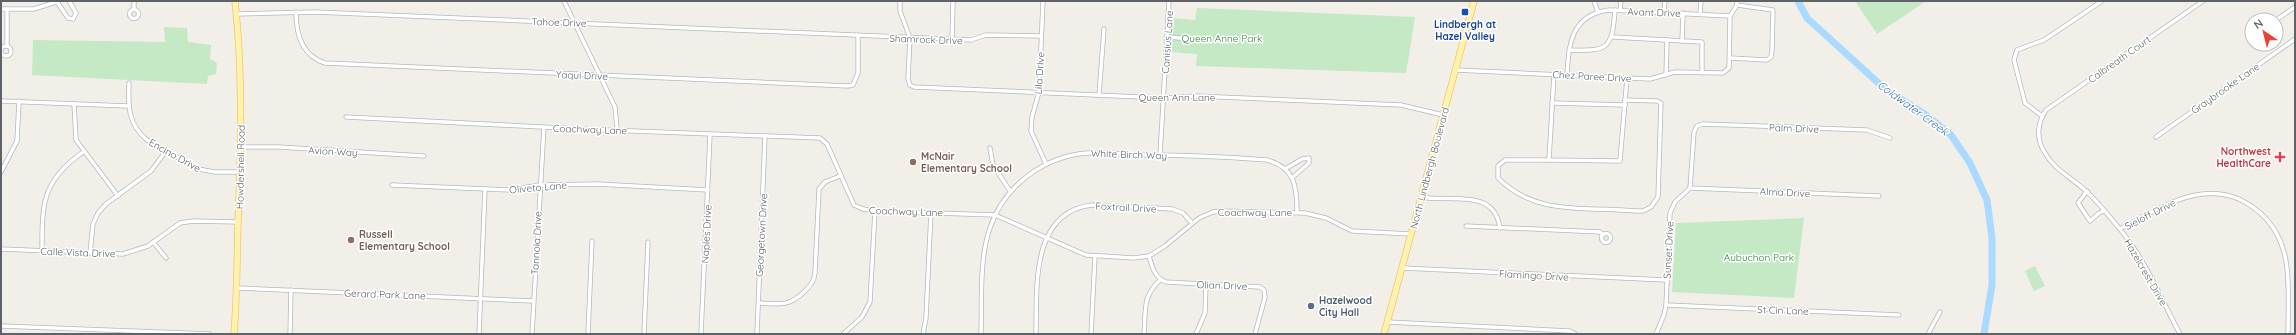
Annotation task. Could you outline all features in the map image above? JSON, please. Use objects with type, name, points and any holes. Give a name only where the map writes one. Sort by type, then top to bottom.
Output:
[{"type":"main road","name":"Howdershell Road","points":[[234,334],[238,288],[238,222],[241,147],[235,1]]},
{"type":"main road","name":"North Lindbergh Boulevard","points":[[1384,334],[1474,1]]},
{"type":"street","points":[[1,10],[34,9],[58,1],[66,15],[73,19],[76,13],[69,1]]},
{"type":"street","points":[[134,1],[134,9]]},
{"type":"street","points":[[564,1],[615,107],[617,130]]},
{"type":"street","points":[[900,1],[900,11],[910,38],[908,79],[910,85],[906,89]]},
{"type":"street","points":[[952,40],[953,1]]},
{"type":"street","name":"Lila Drive","points":[[1043,1],[1039,92],[1032,117],[1031,130],[1046,164]]},
{"type":"street","name":"Canisius Lane","points":[[1160,155],[1169,1]]},
{"type":"street","points":[[1567,74],[1570,40],[1577,28],[1598,12],[1594,1]]},
{"type":"street","points":[[1620,10],[1621,1]]},
{"type":"street","points":[[1664,12],[1665,1]]},
{"type":"street","points":[[1700,14],[1701,1]]},
{"type":"street","points":[[2042,116],[2025,103],[2014,60],[2017,50],[2044,40],[2102,1]]},
{"type":"street","name":"Calbreath Court","points":[[2040,121],[2042,116],[2053,105],[2203,1]]},
{"type":"street","points":[[1737,3],[1773,10],[1772,54],[1767,60],[1730,58],[1730,16],[1737,3]]},
{"type":"street","points":[[2284,15],[2295,7]]},
{"type":"street","points":[[7,9],[7,46]]},
{"type":"street","points":[[1569,50],[1594,51],[1605,46],[1613,37],[1615,10]]},
{"type":"street","name":"Avant Drive","points":[[1598,12],[1620,10],[1730,16]]},
{"type":"street","name":"Tahoe Drive","points":[[236,14],[296,12],[883,37]]},
{"type":"street","name":"Yaqui Drive","points":[[296,12],[297,30],[305,50],[311,57],[325,63],[600,76],[848,86],[853,85],[857,79],[858,36]]},
{"type":"street","points":[[1682,41],[1683,13]]},
{"type":"street","points":[[1099,95],[1104,29]]},
{"type":"street","name":"Shamrock Drive","points":[[883,37],[971,40],[986,35],[1041,36]]},
{"type":"street","points":[[1168,37],[1191,38]]},
{"type":"street","points":[[1613,37],[1702,42],[1702,73]]},
{"type":"street","name":"Graybrooke Lane","points":[[2156,136],[2295,39]]},
{"type":"street","points":[[1666,75],[1667,40]]},
{"type":"street","name":"Chez Paree Drive","points":[[1456,70],[1650,79],[1675,72],[1723,73],[1727,71],[1730,58]]},
{"type":"street","points":[[1549,160],[1554,74]]},
{"type":"street","points":[[1625,100],[1657,101],[1661,104],[1659,192],[1651,207],[1643,211],[1636,211],[1563,208],[1541,205],[1506,186],[1498,178],[1498,166],[1505,160],[1620,161],[1625,105],[1625,100],[1627,78]]},
{"type":"street","name":"Encino Drive","points":[[129,83],[128,106],[130,118],[140,134],[198,169],[216,172],[240,172]]},
{"type":"street","name":"Queen Ann Lane","points":[[910,85],[914,87],[1163,98],[1196,96],[1401,105],[1443,115]]},
{"type":"street","points":[[1,101],[128,106]]},
{"type":"street","points":[[1,172],[2,165],[17,142],[19,101]]},
{"type":"street","points":[[1552,103],[1625,105]]},
{"type":"street","points":[[74,104],[74,134],[83,152],[118,196]]},
{"type":"street","name":"Coachway Lane","points":[[346,117],[825,140],[854,204],[863,209],[875,211],[995,215],[1076,251],[1095,257],[1134,258],[1149,256],[1165,246],[1192,223],[1212,212],[1221,211],[1297,212],[1326,218],[1352,231],[1411,234]]},
{"type":"street","name":"Hazelcrest Drive","points":[[2040,121],[2038,133],[2044,152],[2062,173],[2087,191],[2120,229],[2134,249],[2180,334]]},
{"type":"street","name":"Palm Drive","points":[[1690,188],[1694,132],[1697,126],[1703,124],[1867,130],[1890,138]]},
{"type":"street","name":"Tannoia Drive","points":[[532,334],[539,185],[544,127]]},
{"type":"street","name":"Naples Drive","points":[[701,334],[710,135]]},
{"type":"street","name":"Georgetown Drive","points":[[757,334],[765,136]]},
{"type":"street","name":"Avion Way","points":[[241,147],[279,147],[424,156]]},
{"type":"street","points":[[990,148],[993,165],[1010,191]]},
{"type":"street","points":[[90,253],[92,230],[95,218],[106,204],[151,171],[166,151]]},
{"type":"street","points":[[42,250],[43,208],[47,193],[60,172],[83,152]]},
{"type":"street","name":"White Birch Way","points":[[981,334],[985,248],[995,215],[1010,191],[1046,164],[1086,153],[1267,160],[1285,169],[1292,178],[1296,190],[1297,212]]},
{"type":"street","points":[[1285,169],[1302,159],[1309,158],[1309,164],[1292,178]]},
{"type":"street","points":[[759,303],[789,303],[794,301],[812,284],[815,273],[820,190],[825,182],[840,176]]},
{"type":"street","name":"Oliveto Lane","points":[[392,184],[512,190],[539,185],[597,184],[708,190]]},
{"type":"street","name":"Alma Drive","points":[[1690,188],[1879,196]]},
{"type":"street","name":"Sunset Drive","points":[[1656,334],[1666,305],[1670,213],[1675,202],[1690,188]]},
{"type":"street","points":[[479,334],[485,189]]},
{"type":"street","points":[[2087,191],[2078,203],[2090,221],[2099,213],[2104,211]]},
{"type":"street","name":"Sieloff Drive","points":[[2120,229],[2174,200],[2194,194],[2213,193],[2230,195],[2249,204],[2264,215],[2276,230],[2282,246],[2286,262],[2288,334]]},
{"type":"street","points":[[1421,197],[1482,202],[1494,212],[1500,228]]},
{"type":"street","name":"Foxtrail Drive","points":[[1036,334],[1038,267],[1046,238],[1063,216],[1088,206],[1172,209],[1183,213],[1192,223]]},
{"type":"street","points":[[843,334],[862,317],[870,302],[875,211]]},
{"type":"street","points":[[923,334],[926,328],[931,212]]},
{"type":"street","name":"Calle Vista Drive","points":[[1,249],[90,253],[129,253],[139,250],[153,242],[170,229],[186,222],[238,222]]},
{"type":"street","points":[[1466,226],[1600,232],[1603,235]]},
{"type":"street","points":[[588,334],[592,240]]},
{"type":"street","points":[[153,242],[166,258]]},
{"type":"street","points":[[644,334],[648,242]]},
{"type":"street","points":[[1144,334],[1146,299],[1151,289],[1160,280],[1153,268],[1149,256]]},
{"type":"street","points":[[1091,334],[1095,257]]},
{"type":"street","name":"Flamingo Drive","points":[[1402,268],[1666,280]]},
{"type":"street","name":"Olian Drive","points":[[1160,280],[1172,284],[1254,286],[1264,290],[1264,300],[1255,334]]},
{"type":"street","points":[[1196,334],[1205,313],[1206,285]]},
{"type":"street","name":"Gerard Park Lane","points":[[238,288],[533,300]]},
{"type":"street","points":[[290,334],[291,290]]},
{"type":"street","name":"St Cin Lane","points":[[1666,305],[1899,315]]},
{"type":"street","points":[[1928,334],[1940,312]]},
{"type":"street","points":[[1387,322],[1570,332],[1575,334]]},
{"type":"street","points":[[1,326],[210,334]]},
{"type":"green space","points":[[1855,1],[1926,1],[1877,34]]},
{"type":"green space","name":"Queen Anne Park","points":[[1197,8],[1415,17],[1406,73],[1196,66],[1197,54],[1169,52],[1170,18],[1195,20]]},
{"type":"green space","points":[[164,27],[187,28],[188,42],[211,45],[210,59],[217,63],[216,74],[208,76],[207,84],[32,75],[33,40],[165,42]]},
{"type":"green space","name":"Aubuchon Park","points":[[1804,218],[1794,298],[1672,292],[1676,223]]},
{"type":"green space","points":[[2035,266],[2045,286],[2034,291],[2025,271]]},
{"type":"waterway","name":"Coldwater Creek","points":[[1798,1],[1807,18],[1885,89],[1926,115],[1951,135],[1970,163],[1987,200],[1992,238],[1992,285],[1984,334]]},
{"type":"place","name":"Lindbergh at Hazel Valley","points":[[1465,12]]},
{"type":"place","name":"Northwest HealthCare","points":[[2280,157]]},
{"type":"place","name":"McNair Elementary School","points":[[913,162]]},
{"type":"place","name":"Russell Elementary School","points":[[351,240]]},
{"type":"place","name":"Hazelwood City Hall","points":[[1311,306]]}]
